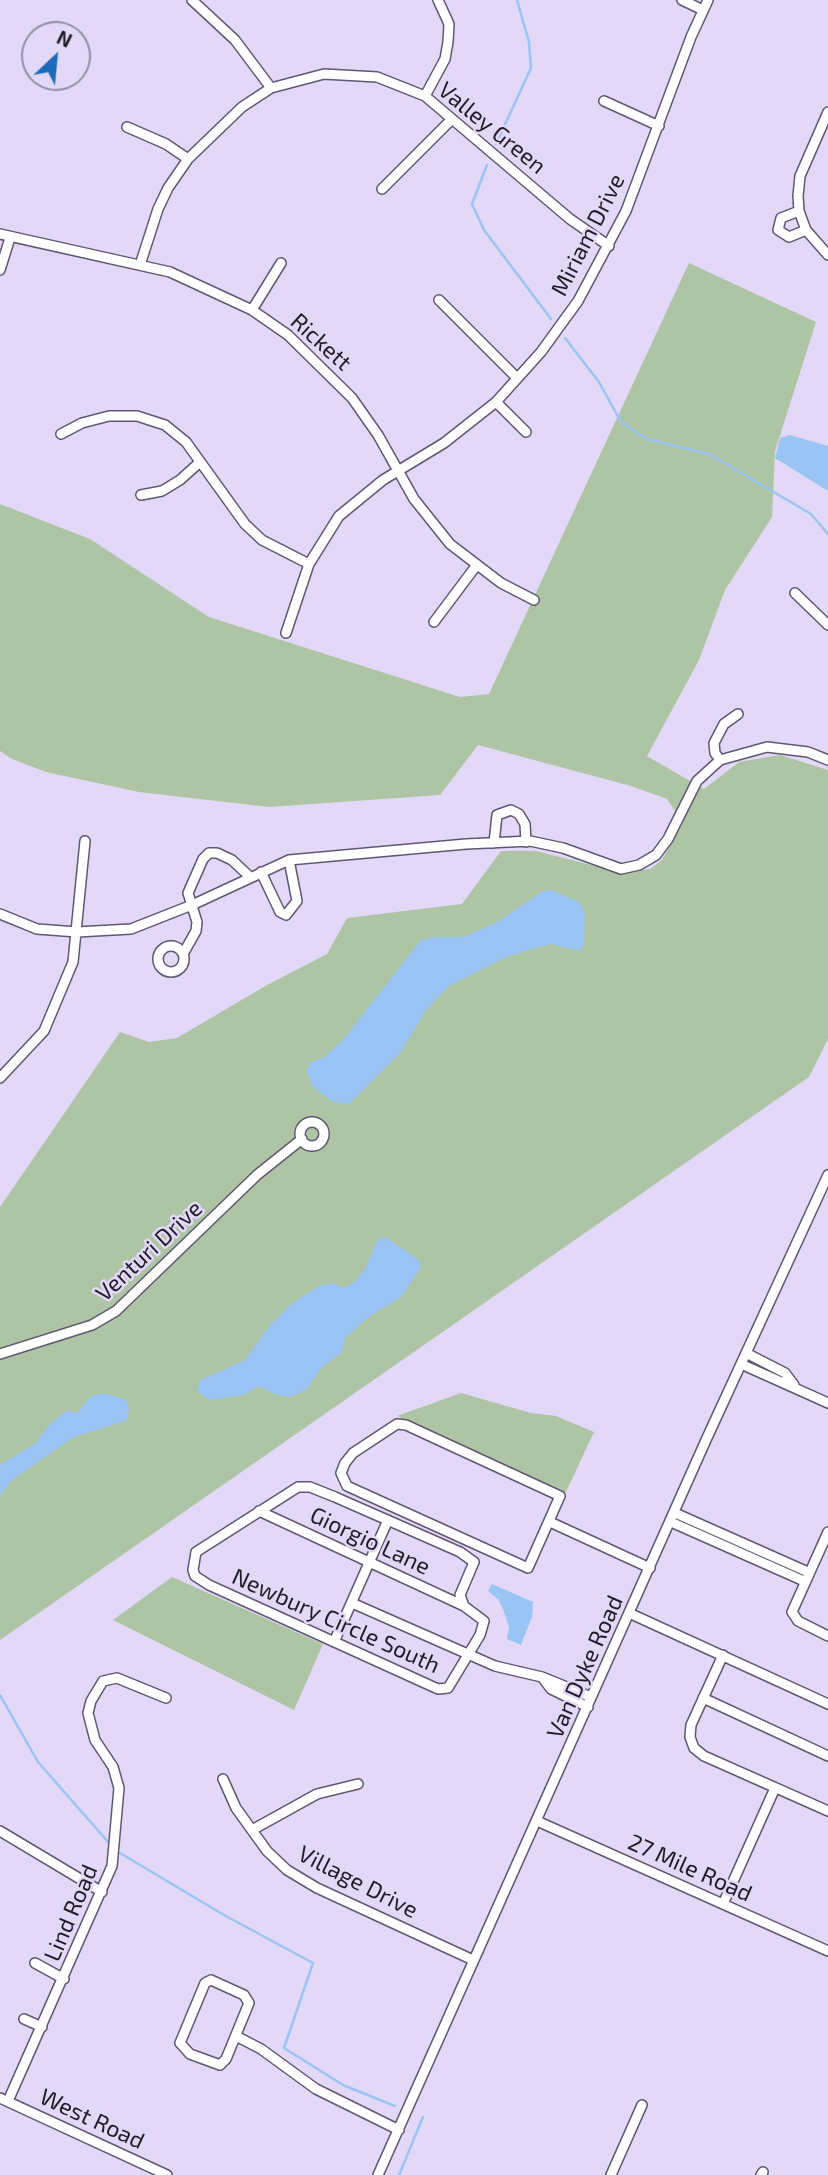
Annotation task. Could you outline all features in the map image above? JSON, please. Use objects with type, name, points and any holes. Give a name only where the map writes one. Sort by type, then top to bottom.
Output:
[{"type":"street","points":[[192,0],[235,40],[271,88]]},
{"type":"street","points":[[425,96],[445,60],[448,43],[449,24],[438,0]]},
{"type":"street","points":[[682,0],[703,10]]},
{"type":"street","name":"Miriam Drive","points":[[286,633],[309,564],[339,516],[361,496],[443,443],[496,402],[565,321],[609,246],[708,0]]},
{"type":"street","name":"Valley Green","points":[[140,265],[158,209],[188,159],[242,107],[271,88],[324,74],[349,73],[377,77],[425,96],[570,219],[609,246]]},
{"type":"street","points":[[604,101],[659,126]]},
{"type":"street","points":[[828,112],[823,135],[800,176],[799,211],[806,230],[828,255]]},
{"type":"street","points":[[382,189],[452,119]]},
{"type":"street","points":[[127,127],[166,144],[188,159]]},
{"type":"street","points":[[799,211],[781,218],[778,230],[789,237],[806,230]]},
{"type":"street","name":"Rickett","points":[[0,234],[101,254],[170,272],[252,310],[289,335],[352,398],[432,523],[476,566],[534,600]]},
{"type":"street","points":[[0,270],[10,238]]},
{"type":"street","points":[[252,310],[281,263]]},
{"type":"street","points":[[439,300],[517,378]]},
{"type":"street","points":[[496,402],[526,432]]},
{"type":"street","points":[[61,434],[82,423],[109,416],[137,416],[165,425],[186,442],[245,524],[262,540],[309,564]]},
{"type":"street","points":[[141,495],[162,491],[180,480],[200,462]]},
{"type":"street","points":[[434,622],[476,566]]},
{"type":"street","points":[[795,593],[828,625]]},
{"type":"street","points":[[720,760],[715,753],[714,743],[724,724],[738,714]]},
{"type":"street","points":[[0,914],[37,929],[77,932],[131,929],[192,905],[249,876],[289,860],[494,843],[526,842],[564,848],[621,869],[639,865],[656,855],[668,839],[697,781],[720,760],[767,747],[808,752],[828,761]]},
{"type":"street","points":[[494,843],[497,815],[511,810],[519,814],[525,824],[526,842]]},
{"type":"street","points":[[0,1078],[44,1031],[73,962],[85,841]]},
{"type":"street","points":[[183,954],[194,941],[196,931],[188,893],[209,853],[232,860],[249,876]]},
{"type":"street","points":[[261,872],[280,912],[286,915],[297,901],[289,860]]},
{"type":"street","name":"Venturi Drive","points":[[0,1354],[92,1325],[116,1311],[257,1175],[302,1139]]},
{"type":"street","name":"Van Dyke Road","points":[[378,2175],[591,1696],[827,1181]]},
{"type":"street","points":[[746,1353],[785,1373],[794,1385],[828,1403]]},
{"type":"street","points":[[741,1364],[787,1385],[794,1385]]},
{"type":"street","points":[[397,1424],[405,1425],[560,1496],[550,1522],[527,1568],[347,1486],[341,1473],[345,1463],[371,1441],[397,1424]]},
{"type":"street","points":[[259,1511],[298,1487],[310,1487],[388,1520],[474,1562]]},
{"type":"street","name":"Newbury Circle South","points":[[259,1511],[196,1552],[193,1570],[195,1576],[209,1585],[438,1689],[449,1688],[469,1655]]},
{"type":"street","name":"Giorgio Lane","points":[[259,1511],[464,1606]]},
{"type":"street","points":[[673,1517],[806,1577]]},
{"type":"street","points":[[334,1642],[388,1520]]},
{"type":"street","points":[[550,1522],[650,1568]]},
{"type":"street","points":[[828,1532],[792,1612],[793,1617],[828,1636]]},
{"type":"street","points":[[469,1655],[484,1621],[464,1606],[460,1595],[481,1547]]},
{"type":"street","points":[[352,1602],[495,1666],[542,1677],[591,1696]]},
{"type":"street","points":[[629,1613],[828,1704]]},
{"type":"street","points":[[723,1655],[690,1731],[694,1748],[704,1756],[828,1811]]},
{"type":"street","points":[[542,1677],[551,1689],[588,1707]]},
{"type":"street","name":"Lind Road","points":[[4,2099],[42,2027],[103,1892],[112,1866],[119,1788],[113,1767],[95,1740],[88,1713],[90,1701],[103,1681],[117,1678],[131,1681],[166,1698]]},
{"type":"street","points":[[703,1698],[828,1755]]},
{"type":"street","name":"Village Drive","points":[[223,1779],[236,1808],[267,1851],[287,1870],[317,1888],[473,1960]]},
{"type":"street","points":[[252,1830],[317,1794],[358,1784]]},
{"type":"street","points":[[723,1904],[775,1788]]},
{"type":"street","name":"27 Mile Road","points":[[537,1821],[828,1951]]},
{"type":"street","points":[[0,1832],[103,1892]]},
{"type":"street","points":[[35,1963],[64,1979]]},
{"type":"street","points":[[211,1980],[244,1995],[249,2003],[236,2036],[220,2064],[213,2064],[182,2049],[180,2043],[205,1983],[211,1980]]},
{"type":"street","points":[[24,2019],[42,2027]]},
{"type":"street","points":[[236,2036],[261,2049],[316,2089],[399,2130]]},
{"type":"street","name":"West Road","points":[[4,2099],[167,2175]]},
{"type":"street","points":[[611,2175],[642,2105]]},
{"type":"green space","points":[[689,263],[816,322],[775,451],[772,517],[725,590],[699,660],[647,756],[704,789],[739,762],[780,755],[828,770],[828,1039],[809,1077],[0,1640],[0,1207],[120,1032],[149,1042],[177,1038],[267,985],[327,954],[347,918],[462,904],[501,851],[536,851],[623,873],[650,869],[662,860],[683,823],[667,799],[631,786],[478,745],[440,795],[269,807],[139,792],[46,772],[12,759],[0,751],[0,504],[90,539],[209,617],[460,697],[489,694]]},
{"type":"green space","points":[[461,1393],[531,1413],[556,1416],[594,1432],[565,1494],[397,1416]]},
{"type":"green space","points":[[172,1577],[323,1644],[294,1710],[113,1620]]},
{"type":"water","points":[[790,435],[828,446],[828,491],[775,458],[780,438]]},
{"type":"water","points":[[552,890],[579,902],[585,913],[584,945],[579,951],[551,944],[504,958],[449,986],[426,1010],[401,1052],[349,1104],[333,1102],[313,1087],[306,1071],[311,1062],[323,1058],[342,1041],[420,941],[433,937],[463,937],[497,922],[543,891]]},
{"type":"water","points":[[384,1236],[420,1261],[421,1267],[401,1297],[370,1316],[346,1337],[341,1353],[322,1367],[306,1390],[290,1397],[277,1395],[258,1386],[244,1395],[209,1400],[197,1391],[200,1380],[245,1360],[270,1325],[292,1303],[319,1286],[333,1283],[343,1288],[353,1283],[365,1269],[377,1241]]},
{"type":"water","points":[[102,1393],[125,1399],[129,1409],[127,1420],[72,1438],[12,1480],[0,1496],[0,1465],[36,1443],[46,1428],[59,1416],[67,1411],[77,1413],[90,1397]]},
{"type":"water","points":[[492,1584],[533,1602],[532,1617],[521,1645],[507,1639],[509,1627],[504,1612],[499,1600],[488,1591]]},
{"type":"waterway","points":[[496,144],[531,68],[529,42],[517,0]]},
{"type":"waterway","points":[[487,165],[472,204],[484,230],[551,319]]},
{"type":"waterway","points":[[565,338],[599,382],[621,422],[647,439],[709,454],[811,514],[828,534]]},
{"type":"waterway","points":[[0,1695],[38,1762],[109,1843]]},
{"type":"waterway","points":[[120,1853],[224,1915],[313,1963],[284,2048],[343,2085],[395,2106]]},
{"type":"waterway","points":[[399,2175],[423,2117]]}]
